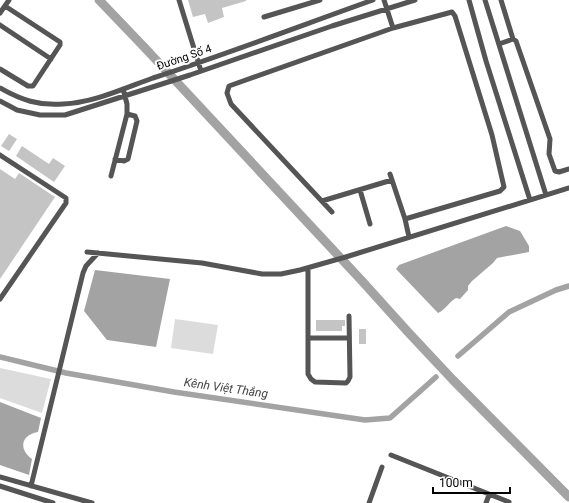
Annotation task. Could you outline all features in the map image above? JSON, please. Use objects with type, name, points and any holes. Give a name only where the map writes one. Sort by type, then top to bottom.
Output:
[{"type":"street","points":[[0,13],[9,0]]},
{"type":"street","points":[[179,0],[201,71]]},
{"type":"street","points":[[264,17],[320,0]]},
{"type":"street","name":"Đường Số 4","points":[[0,88],[17,98],[46,105],[84,101],[199,63],[373,0]]},
{"type":"street","points":[[384,0],[393,28]]},
{"type":"street","points":[[0,101],[17,110],[40,115],[65,115],[161,85],[332,26],[413,0]]},
{"type":"street","points":[[469,0],[486,61],[530,200]]},
{"type":"street","points":[[485,0],[546,195]]},
{"type":"street","points":[[501,0],[513,39],[516,41],[550,139],[549,154],[555,171],[559,172],[569,169]]},
{"type":"street","points":[[0,69],[28,86],[33,86],[60,45],[60,42],[5,6]]},
{"type":"street","points":[[332,212],[231,104],[227,94],[230,86],[393,28],[448,13],[454,13],[481,97],[504,184],[503,189],[405,219]]},
{"type":"street","points":[[0,25],[51,60]]},
{"type":"street","points":[[500,44],[513,39]]},
{"type":"street","points":[[111,176],[127,114],[123,89]]},
{"type":"street","points":[[115,159],[127,161],[128,159],[137,121],[135,116],[127,114]]},
{"type":"street","points":[[0,155],[66,198],[66,203],[0,299]]},
{"type":"street","points":[[322,201],[360,190],[391,177],[405,219],[409,237]]},
{"type":"street","points":[[87,252],[202,263],[262,274],[281,274],[349,256],[569,188]]},
{"type":"street","points":[[360,190],[370,224]]},
{"type":"street","points":[[31,486],[83,273],[86,266],[98,253]]},
{"type":"street","points":[[308,268],[308,374],[315,382],[346,383],[348,381],[350,377],[349,316]]},
{"type":"street","points":[[308,338],[349,338]]},
{"type":"street","points":[[391,455],[509,502]]},
{"type":"street","points":[[369,503],[382,467]]},
{"type":"street","points":[[0,477],[92,503]]},
{"type":"street","points":[[0,486],[53,503]]},
{"type":"street","points":[[486,503],[489,495]]},
{"type":"shaded area","points":[[506,226],[520,231],[529,246],[529,252],[497,258],[472,281],[468,286],[468,290],[460,299],[456,298],[438,313],[396,269],[399,265]]},
{"type":"shaded area","points":[[95,270],[170,279],[156,347],[107,340],[84,311]]},
{"type":"shaded area","points":[[175,319],[218,325],[213,354],[171,348]]},
{"type":"shaded area","points":[[0,368],[51,379],[42,413],[0,398]]},
{"type":"shaded area","points":[[0,402],[41,418],[38,432],[28,436],[23,443],[25,451],[32,459],[29,475],[0,465]]},
{"type":"building","points":[[188,0],[246,1],[222,8],[224,17],[208,23],[205,14],[193,17]]},
{"type":"building","points":[[9,134],[17,139],[9,151],[1,146]]},
{"type":"building","points":[[22,146],[49,164],[53,158],[65,166],[54,182],[16,156]]},
{"type":"building","points":[[0,169],[15,179],[19,173],[55,197],[0,279]]},
{"type":"building","points":[[316,320],[345,320],[345,326],[342,326],[342,331],[316,331]]},
{"type":"building","points":[[359,329],[366,329],[366,344],[359,344]]},
{"type":"waterway","points":[[99,0],[453,380],[569,497]]},
{"type":"waterway","name":"Kênh Việt Thắng","points":[[458,356],[509,312],[556,290],[569,286]]},
{"type":"waterway","name":"Kênh Việt Thắng","points":[[0,357],[66,373],[174,392],[365,420],[390,418],[436,377]]}]
